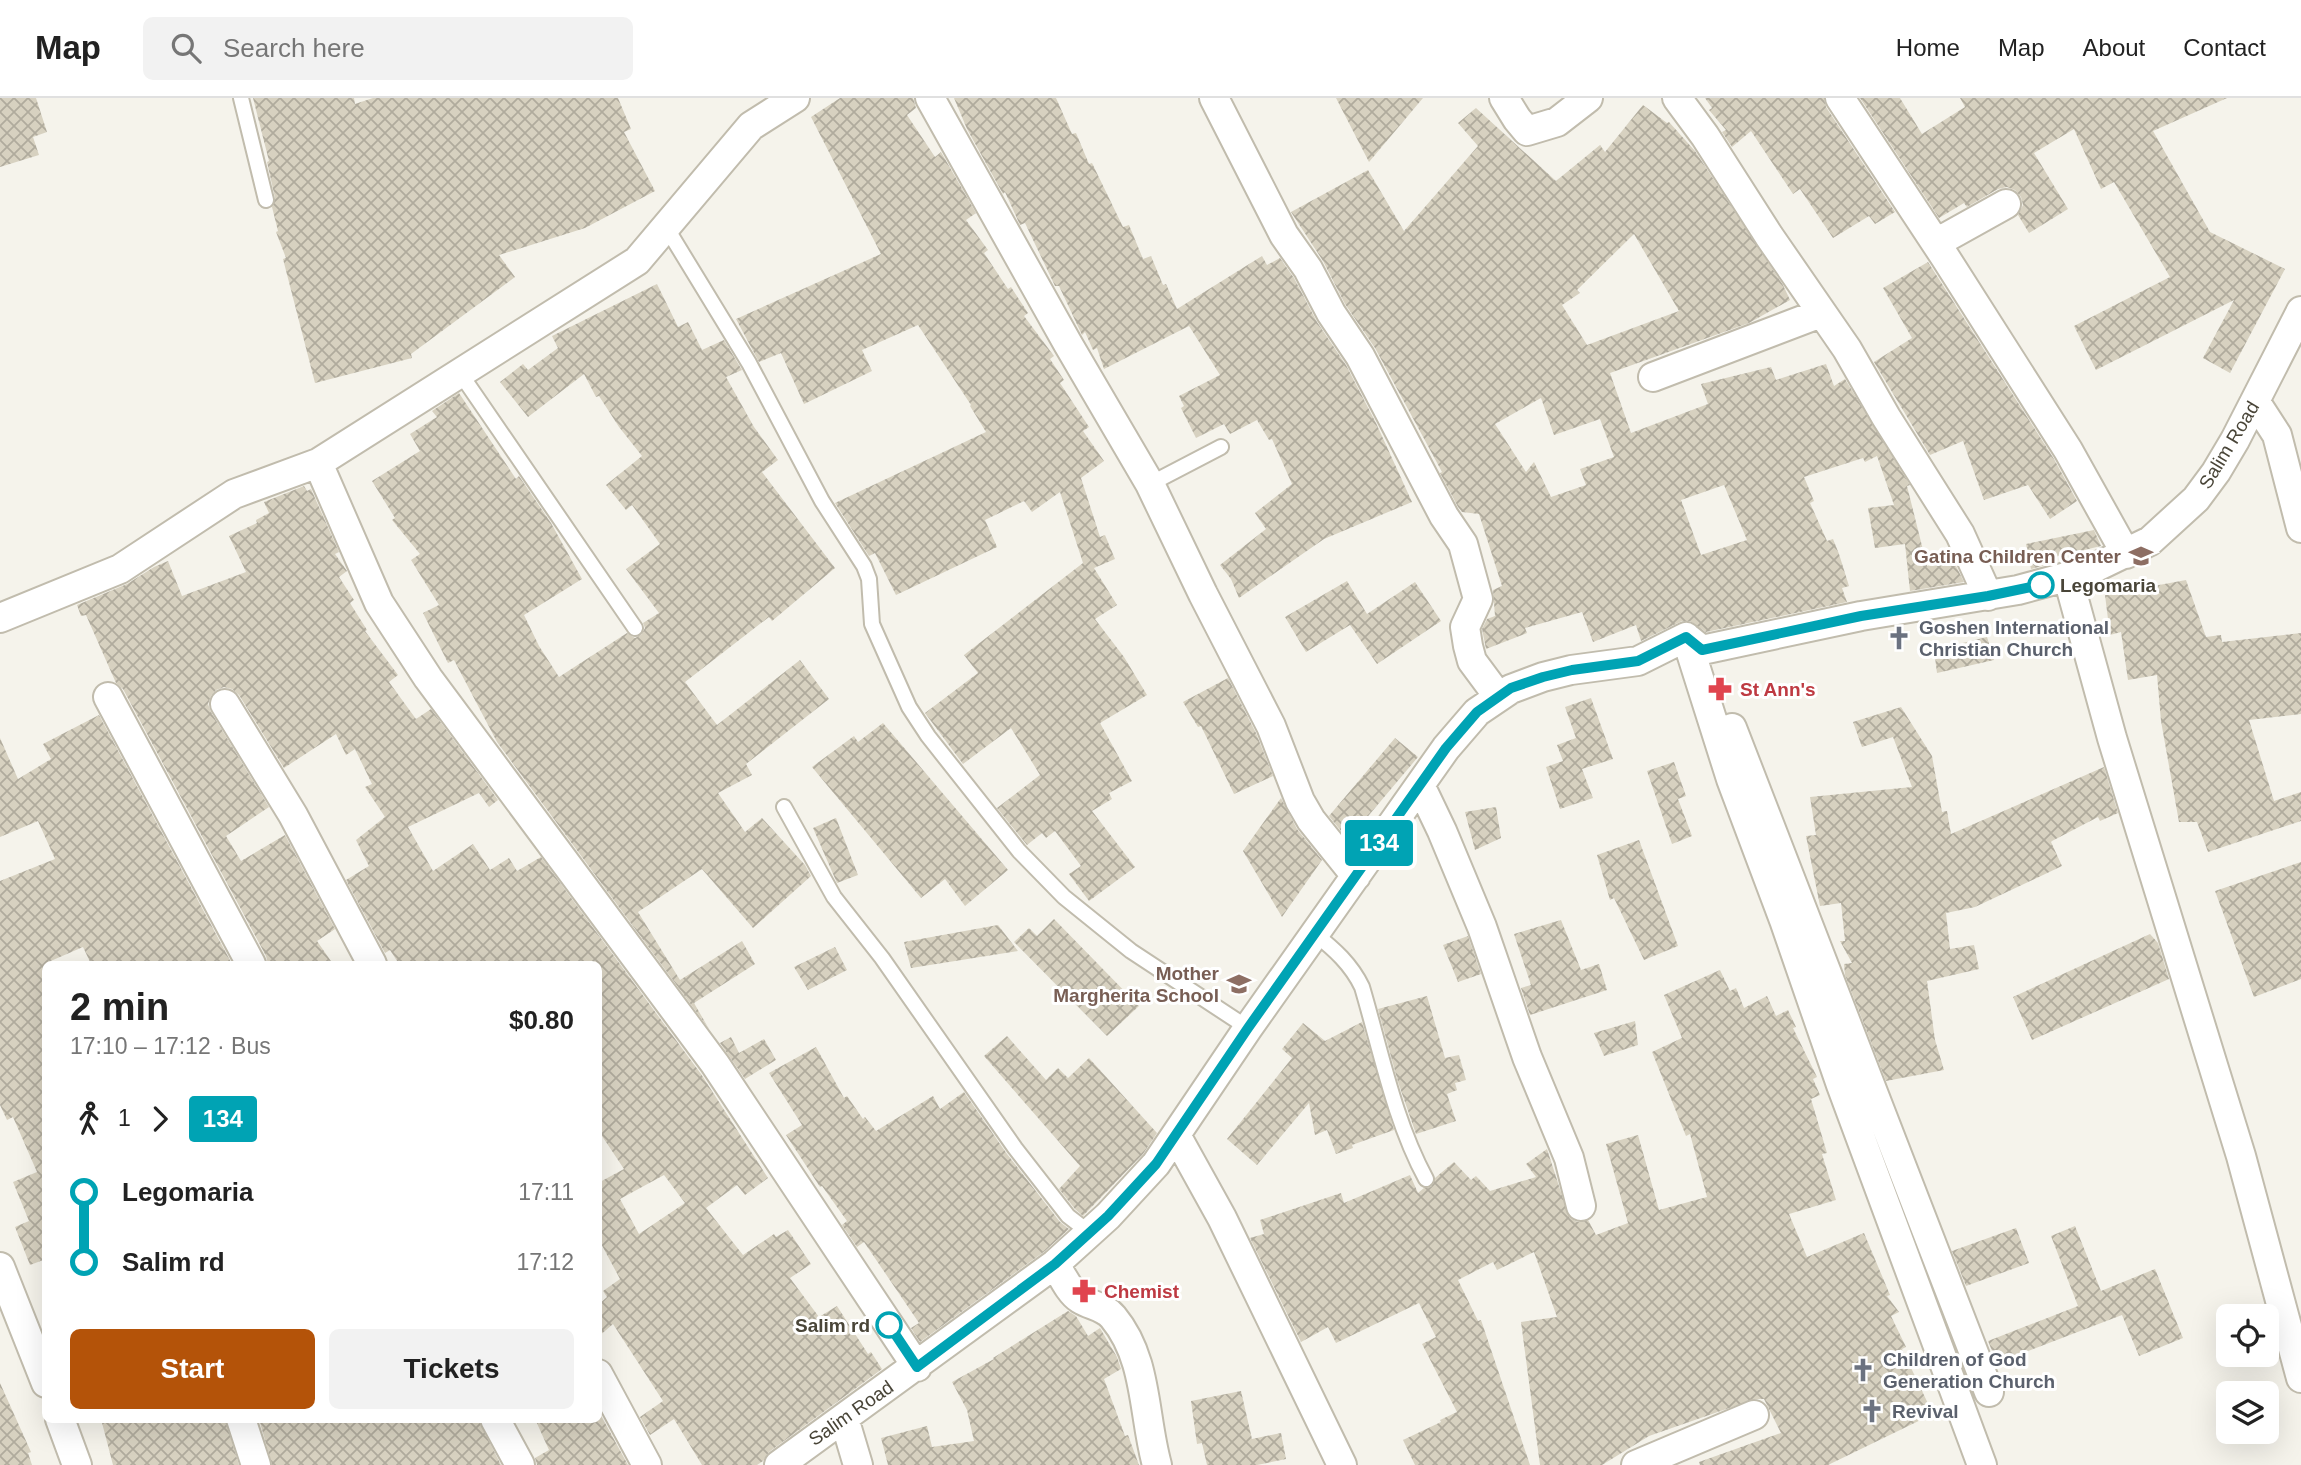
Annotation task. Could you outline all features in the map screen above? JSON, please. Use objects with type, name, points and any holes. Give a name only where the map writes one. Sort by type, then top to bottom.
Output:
[{"type":"street","points":[[0,618],[120,569],[234,494],[318,463],[637,261],[751,126],[795,98]]},
{"type":"street","points":[[930,98],[1150,484],[1271,726],[1300,801],[1311,820],[1356,876]]},
{"type":"street","points":[[1214,98],[1284,235],[1308,269],[1331,313],[1360,356],[1444,516],[1464,544],[1478,598],[1465,627],[1468,646],[1472,661],[1498,696]]},
{"type":"street","points":[[1504,98],[1527,131],[1557,122],[1588,98]]},
{"type":"street","points":[[1677,98],[1847,349],[1886,417],[1961,534],[1988,596]]},
{"type":"street","points":[[1840,98],[2068,450],[2126,554]]},
{"type":"street","points":[[1936,243],[2006,204]]},
{"type":"street","name":"Salim Road","points":[[779,1465],[1055,1264],[1090,1233],[1156,1164],[1248,1028],[1446,748],[1477,712],[1498,696],[1543,677],[1638,661],[1694,644],[1988,596],[2068,578],[2126,554],[2150,541],[2196,499],[2222,461],[2301,311]]},
{"type":"street","points":[[1653,377],[1821,313]]},
{"type":"street","points":[[2255,401],[2277,435],[2301,528]]},
{"type":"street","points":[[318,463],[379,603],[428,678],[715,1064],[917,1367]]},
{"type":"street","points":[[2068,578],[2112,737],[2241,1156],[2301,1378]]},
{"type":"street","points":[[1694,644],[1989,1392]]},
{"type":"street","points":[[1694,644],[1731,779],[1841,1086],[1982,1465]]},
{"type":"street","points":[[108,697],[249,961]]},
{"type":"street","points":[[225,704],[293,815],[370,961]]},
{"type":"street","points":[[1420,785],[1482,927],[1527,1057],[1569,1158],[1581,1206]]},
{"type":"street","points":[[1176,1135],[1223,1218],[1342,1465]]},
{"type":"street","points":[[1055,1264],[1079,1299],[1111,1314],[1122,1330],[1143,1380],[1149,1436],[1157,1465]]},
{"type":"street","points":[[0,1267],[42,1373]]},
{"type":"street","points":[[602,1381],[647,1465]]},
{"type":"street","points":[[1636,1465],[1672,1458],[1754,1415]]},
{"type":"street","points":[[844,1418],[858,1465]]},
{"type":"street","points":[[61,1423],[77,1465]]},
{"type":"street","points":[[242,1423],[256,1465]]},
{"type":"street","points":[[497,1423],[520,1465]]},
{"type":"lane","points":[[242,98],[266,200]]},
{"type":"lane","points":[[666,227],[749,363],[822,501],[864,566],[869,579],[872,624],[909,707],[928,736],[1019,850],[1064,897],[1131,951],[1248,1028]]},
{"type":"lane","points":[[460,373],[635,628]]},
{"type":"lane","points":[[1150,484],[1221,447]]},
{"type":"lane","points":[[784,807],[834,897],[882,958],[1014,1148],[1068,1216],[1090,1233]]},
{"type":"lane","points":[[1315,934],[1339,953],[1356,974],[1412,1154],[1426,1179]]},
{"type":"building","points":[[0,98],[36,98],[47,132],[33,137],[39,155],[0,167]]},
{"type":"building","points":[[253,98],[354,98],[355,104],[373,98],[618,98],[631,129],[624,132],[655,191],[585,228],[499,255],[515,277],[411,354],[412,358],[315,383],[283,259],[286,258],[276,232],[278,231],[272,207],[275,198],[267,162],[269,161]]},
{"type":"building","points":[[840,98],[913,98],[916,108],[907,115],[935,157],[941,152],[976,213],[966,220],[988,250],[984,253],[1008,289],[1011,287],[1028,313],[1024,316],[1054,356],[1050,359],[1064,380],[1060,383],[1089,427],[1083,431],[1104,461],[1081,478],[1100,537],[1105,535],[1115,559],[1094,568],[1117,605],[1095,619],[1124,657],[1147,695],[1100,723],[1132,781],[1109,793],[1112,799],[1092,811],[1135,867],[1089,901],[1069,874],[1081,866],[1055,831],[1046,838],[1042,833],[1027,845],[997,808],[1040,775],[1011,728],[963,764],[925,713],[978,673],[964,655],[1083,563],[1060,492],[1032,512],[1024,501],[985,520],[997,547],[896,595],[875,553],[869,556],[835,503],[986,432],[971,405],[918,325],[862,350],[872,371],[804,404],[781,353],[759,362],[736,319],[881,254],[811,117]]},
{"type":"building","points":[[954,98],[1056,98],[1072,134],[1076,133],[1089,164],[1092,163],[1123,227],[1129,225],[1143,259],[1151,256],[1177,309],[1262,256],[1267,265],[1280,258],[1294,278],[1317,322],[1346,365],[1412,502],[1324,539],[1239,598],[1231,579],[1220,565],[1266,529],[1255,513],[1292,484],[1272,439],[1269,440],[1257,420],[1230,434],[1224,424],[1196,438],[1181,408],[1184,406],[1179,396],[1220,375],[1189,326],[1104,369],[1097,348],[1093,350],[1085,332],[1082,335],[1025,223],[1020,225],[1005,192],[1003,194],[967,129]]},
{"type":"building","points":[[1336,98],[1423,98],[1369,162]]},
{"type":"building","points":[[1705,98],[1824,98],[1826,107],[1895,212],[1875,224],[1869,216],[1833,238],[1800,189],[1793,194],[1751,131],[1732,147],[1722,132],[1726,130],[1709,110],[1712,108]]},
{"type":"building","points":[[1860,98],[1900,98],[1922,134],[1965,107],[1960,98],[2227,98],[2153,131],[2210,232],[2285,269],[2230,373],[2203,358],[2234,300],[2096,370],[2074,326],[2170,277],[2114,182],[2101,189],[2074,129],[2034,153],[2068,209],[2029,233],[2018,215],[2023,205],[2021,197],[2015,190],[2007,187],[1998,189],[1967,207],[1964,203],[1939,218]]},
{"type":"building","points":[[1643,105],[1669,122],[1695,151],[1783,285],[1790,300],[1749,323],[1610,373],[1631,433],[1708,404],[1701,384],[1771,367],[1776,380],[1826,364],[1834,386],[1845,379],[1910,485],[1907,486],[1927,566],[1953,560],[1964,582],[1910,591],[1905,544],[1875,548],[1868,508],[1894,505],[1877,456],[1865,462],[1863,458],[1804,477],[1814,501],[1810,503],[1827,541],[1833,539],[1839,554],[1849,586],[1842,588],[1847,602],[1706,632],[1690,621],[1682,621],[1641,641],[1636,625],[1593,642],[1582,612],[1525,628],[1527,633],[1486,649],[1482,629],[1487,619],[1495,616],[1493,590],[1502,586],[1479,514],[1462,512],[1458,507],[1375,348],[1345,304],[1323,261],[1291,212],[1368,170],[1404,231],[1478,146],[1458,123],[1476,108],[1556,181],[1600,145],[1605,152]],"holes":[[[1634,234],[1679,311],[1587,345],[1562,305],[1580,293],[1577,290]],[[1541,398],[1554,435],[1600,419],[1614,457],[1580,469],[1586,485],[1551,497],[1534,462],[1526,472],[1495,424]],[[1724,485],[1747,540],[1701,555],[1681,500]]]},
{"type":"building","points":[[1928,262],[2054,459],[2077,501],[2050,519],[2028,485],[1984,500],[1963,441],[1930,455],[1874,362],[1912,338],[1883,288]]},
{"type":"building","points":[[657,284],[678,327],[688,322],[702,350],[724,340],[742,370],[726,377],[754,427],[778,460],[762,472],[835,568],[772,621],[769,617],[685,682],[717,725],[800,660],[829,699],[746,764],[752,775],[718,793],[745,832],[762,818],[805,865],[811,876],[753,928],[702,869],[638,912],[680,980],[742,941],[755,964],[694,1003],[709,1029],[497,742],[454,660],[448,663],[423,613],[439,605],[411,560],[420,554],[392,520],[395,518],[372,481],[420,451],[410,434],[437,417],[432,411],[459,393],[516,479],[519,476],[551,523],[582,579],[524,615],[539,646],[559,677],[627,633],[635,638],[641,635],[645,628],[643,623],[659,613],[626,569],[660,544],[632,505],[626,510],[606,485],[642,456],[599,396],[596,397],[584,374],[528,417],[500,382],[523,364],[528,370],[558,348],[552,336]]},
{"type":"building","points":[[304,486],[307,491],[311,489],[339,552],[335,554],[347,571],[339,577],[354,600],[350,603],[367,630],[365,631],[398,675],[389,682],[416,719],[431,709],[498,800],[489,807],[479,793],[408,827],[433,871],[473,844],[490,870],[509,858],[517,871],[541,857],[701,1074],[768,1178],[745,1195],[737,1185],[706,1208],[743,1255],[774,1234],[776,1237],[788,1230],[811,1264],[790,1278],[819,1317],[837,1306],[868,1354],[871,1352],[882,1369],[769,1452],[757,1465],[702,1465],[674,1419],[650,1435],[640,1417],[663,1401],[613,1324],[602,1334],[602,1301],[607,1297],[603,1291],[620,1279],[602,1245],[602,1181],[624,1169],[602,1136],[602,961],[397,961],[390,950],[385,953],[346,880],[369,866],[356,840],[385,817],[365,787],[372,784],[355,749],[346,755],[336,734],[284,768],[239,695],[224,687],[211,696],[208,704],[211,712],[269,807],[226,836],[241,861],[285,835],[335,929],[317,941],[331,961],[267,961],[123,689],[116,683],[86,615],[81,616],[77,605],[127,584],[168,561],[182,596],[246,572],[229,536],[257,523],[256,520],[269,513],[264,502]],"holes":[[[664,1175],[685,1203],[639,1234],[620,1199]]]},
{"type":"building","points":[[2094,530],[2101,546],[2055,557],[2056,562],[2031,569],[2026,544]]},
{"type":"building","points":[[2186,580],[2206,637],[2221,635],[2222,642],[2301,633],[2301,714],[2249,720],[2274,801],[2301,792],[2301,821],[2208,852],[2197,822],[2179,822],[2161,721],[2157,675],[2128,680],[2121,632],[2110,635],[2105,595]]},
{"type":"building","points":[[1347,581],[1367,614],[1415,582],[1441,621],[1377,664],[1350,625],[1306,652],[1285,617]]},
{"type":"building","points":[[1987,637],[1994,660],[1937,673],[1934,650]]},
{"type":"building","points":[[1228,678],[1256,733],[1273,776],[1234,794],[1201,726],[1198,727],[1183,702]]},
{"type":"building","points":[[1591,698],[1613,759],[1582,769],[1593,798],[1560,809],[1546,767],[1563,761],[1557,745],[1576,738],[1565,707]]},
{"type":"building","points":[[1901,707],[1932,756],[1942,812],[1947,811],[1951,834],[2104,767],[2118,813],[2100,821],[2098,817],[2052,841],[2062,866],[1975,907],[1946,913],[1950,949],[1974,945],[1979,969],[1927,981],[1935,1040],[1944,1070],[1886,1081],[1845,975],[1844,964],[1852,963],[1840,941],[1845,941],[1841,903],[1820,906],[1806,836],[1816,835],[1810,797],[1912,787],[1893,737],[1862,747],[1853,722]]},
{"type":"building","points":[[99,715],[230,961],[90,961],[83,947],[51,961],[42,961],[42,1260],[30,1265],[15,1227],[29,1221],[13,1182],[37,1172],[13,1117],[7,1120],[0,1105],[0,881],[55,859],[38,821],[0,837],[0,738],[18,779],[51,759],[43,744]]},
{"type":"building","points":[[883,723],[1008,870],[965,906],[945,879],[921,898],[812,767],[854,736],[858,742]]},
{"type":"building","points":[[1395,738],[1418,757],[1353,834],[1344,826],[1341,831],[1329,816]]},
{"type":"building","points":[[1674,762],[1686,796],[1678,799],[1692,836],[1672,844],[1647,771]]},
{"type":"building","points":[[1281,798],[1297,829],[1322,860],[1282,917],[1243,851]]},
{"type":"building","points":[[1496,807],[1501,838],[1475,850],[1465,812]]},
{"type":"building","points":[[836,818],[858,875],[837,883],[813,828]]},
{"type":"building","points":[[1639,840],[1678,946],[1644,960],[1614,898],[1610,900],[1597,855]]},
{"type":"building","points":[[2301,862],[2301,979],[2254,997],[2215,891]]},
{"type":"building","points":[[1054,919],[1139,1006],[1107,1036],[1014,942],[1029,928],[1037,936]]},
{"type":"building","points":[[1561,920],[1581,970],[1599,964],[1607,990],[1530,1015],[1521,988],[1531,985],[1514,934]]},
{"type":"building","points":[[998,925],[1018,951],[911,968],[904,942]]},
{"type":"building","points":[[2150,934],[2158,943],[2169,979],[2032,1040],[2013,997]]},
{"type":"building","points":[[1468,936],[1481,974],[1458,982],[1443,945]]},
{"type":"building","points":[[835,947],[847,970],[808,990],[794,967]]},
{"type":"building","points":[[1720,970],[1730,991],[1736,988],[1744,1008],[1767,996],[1776,1016],[1788,1010],[1796,1027],[1793,1028],[1817,1077],[1813,1079],[1820,1095],[1811,1099],[1827,1153],[1822,1154],[1836,1200],[1789,1214],[1807,1257],[1864,1233],[1890,1295],[1887,1296],[1899,1312],[1891,1316],[1906,1347],[1902,1349],[1933,1414],[1828,1465],[1700,1465],[1699,1462],[1781,1433],[1764,1399],[1755,1399],[1649,1436],[1602,1465],[1540,1465],[1521,1322],[1557,1317],[1534,1252],[1497,1270],[1493,1262],[1458,1280],[1478,1321],[1481,1320],[1530,1465],[1415,1465],[1403,1440],[1457,1412],[1422,1344],[1436,1337],[1419,1303],[1336,1343],[1328,1327],[1301,1342],[1250,1238],[1264,1234],[1260,1220],[1341,1193],[1344,1203],[1410,1175],[1418,1193],[1431,1187],[1435,1178],[1454,1162],[1471,1180],[1476,1176],[1490,1191],[1536,1177],[1526,1164],[1547,1149],[1569,1217],[1577,1222],[1588,1220],[1596,1235],[1628,1223],[1606,1144],[1638,1135],[1659,1210],[1707,1197],[1690,1134],[1686,1136],[1652,1052],[1682,1038],[1664,995]]},
{"type":"building","points":[[1427,996],[1445,1058],[1459,1055],[1466,1080],[1455,1083],[1457,1090],[1447,1094],[1456,1121],[1416,1134],[1378,1009]]},
{"type":"building","points":[[1635,1021],[1638,1045],[1604,1056],[1594,1033]]},
{"type":"building","points":[[1362,1022],[1394,1130],[1352,1145],[1353,1148],[1336,1154],[1327,1130],[1315,1135],[1309,1103],[1257,1165],[1227,1139],[1292,1058],[1282,1049],[1303,1023],[1325,1041]]},
{"type":"building","points":[[1007,1036],[1046,1080],[1058,1068],[1068,1078],[1089,1058],[1157,1133],[1143,1154],[1083,1216],[1059,1189],[1080,1166],[984,1056]]},
{"type":"building","points":[[731,1037],[739,1053],[764,1039],[776,1060],[745,1079],[720,1043]]},
{"type":"building","points":[[816,1047],[844,1098],[847,1096],[863,1119],[865,1117],[876,1131],[933,1096],[940,1109],[964,1092],[1007,1154],[1060,1222],[1069,1229],[1045,1251],[920,1342],[911,1328],[919,1323],[864,1242],[857,1247],[842,1225],[847,1221],[822,1186],[820,1187],[786,1135],[802,1125],[769,1073]]},
{"type":"building","points":[[2075,1226],[2101,1291],[2155,1269],[2183,1338],[2139,1356],[2122,1315],[1997,1363],[1988,1341],[2078,1306],[2051,1236]]},
{"type":"building","points":[[2016,1228],[2029,1263],[1966,1286],[1952,1251]]},
{"type":"building","points":[[1068,1311],[1076,1316],[1088,1336],[1100,1328],[1117,1357],[1121,1369],[1104,1379],[1139,1465],[888,1465],[881,1438],[927,1426],[932,1447],[974,1441],[967,1410],[952,1382],[994,1359]]},
{"type":"building","points":[[0,1383],[31,1452],[28,1453],[32,1465],[0,1465]]},
{"type":"building","points":[[1241,1391],[1252,1439],[1281,1433],[1286,1459],[1257,1465],[1207,1465],[1202,1443],[1197,1444],[1191,1401]]},
{"type":"building","points":[[602,1417],[628,1465],[537,1465],[535,1458],[549,1450],[537,1423],[602,1423]]},
{"type":"building","points":[[102,1423],[226,1423],[239,1465],[113,1465]]},
{"type":"building","points":[[260,1423],[480,1423],[501,1465],[272,1465]]},
{"type":"bus line","name":"134","points":[[889,1325],[917,1367],[1055,1264],[1108,1216],[1156,1164],[1248,1028],[1446,748],[1477,712],[1498,696],[1511,688],[1543,677],[1638,661],[1686,637],[1702,650],[1861,616],[2041,585]]},
{"type":"place","name":"Gatina Children Center","points":[[2141,556]]},
{"type":"place","name":"Legomaria","points":[[2041,585]]},
{"type":"place","name":"Goshen International Christian Church","points":[[1899,638]]},
{"type":"place","name":"St Ann's","points":[[1720,689]]},
{"type":"place","name":"Mother Margherita School","points":[[1239,984]]},
{"type":"place","name":"Chemist","points":[[1084,1291]]},
{"type":"place","name":"Salim rd","points":[[889,1325]]},
{"type":"place","name":"Children of God Generation Church","points":[[1863,1370]]},
{"type":"place","name":"Revival","points":[[1872,1411]]}]
